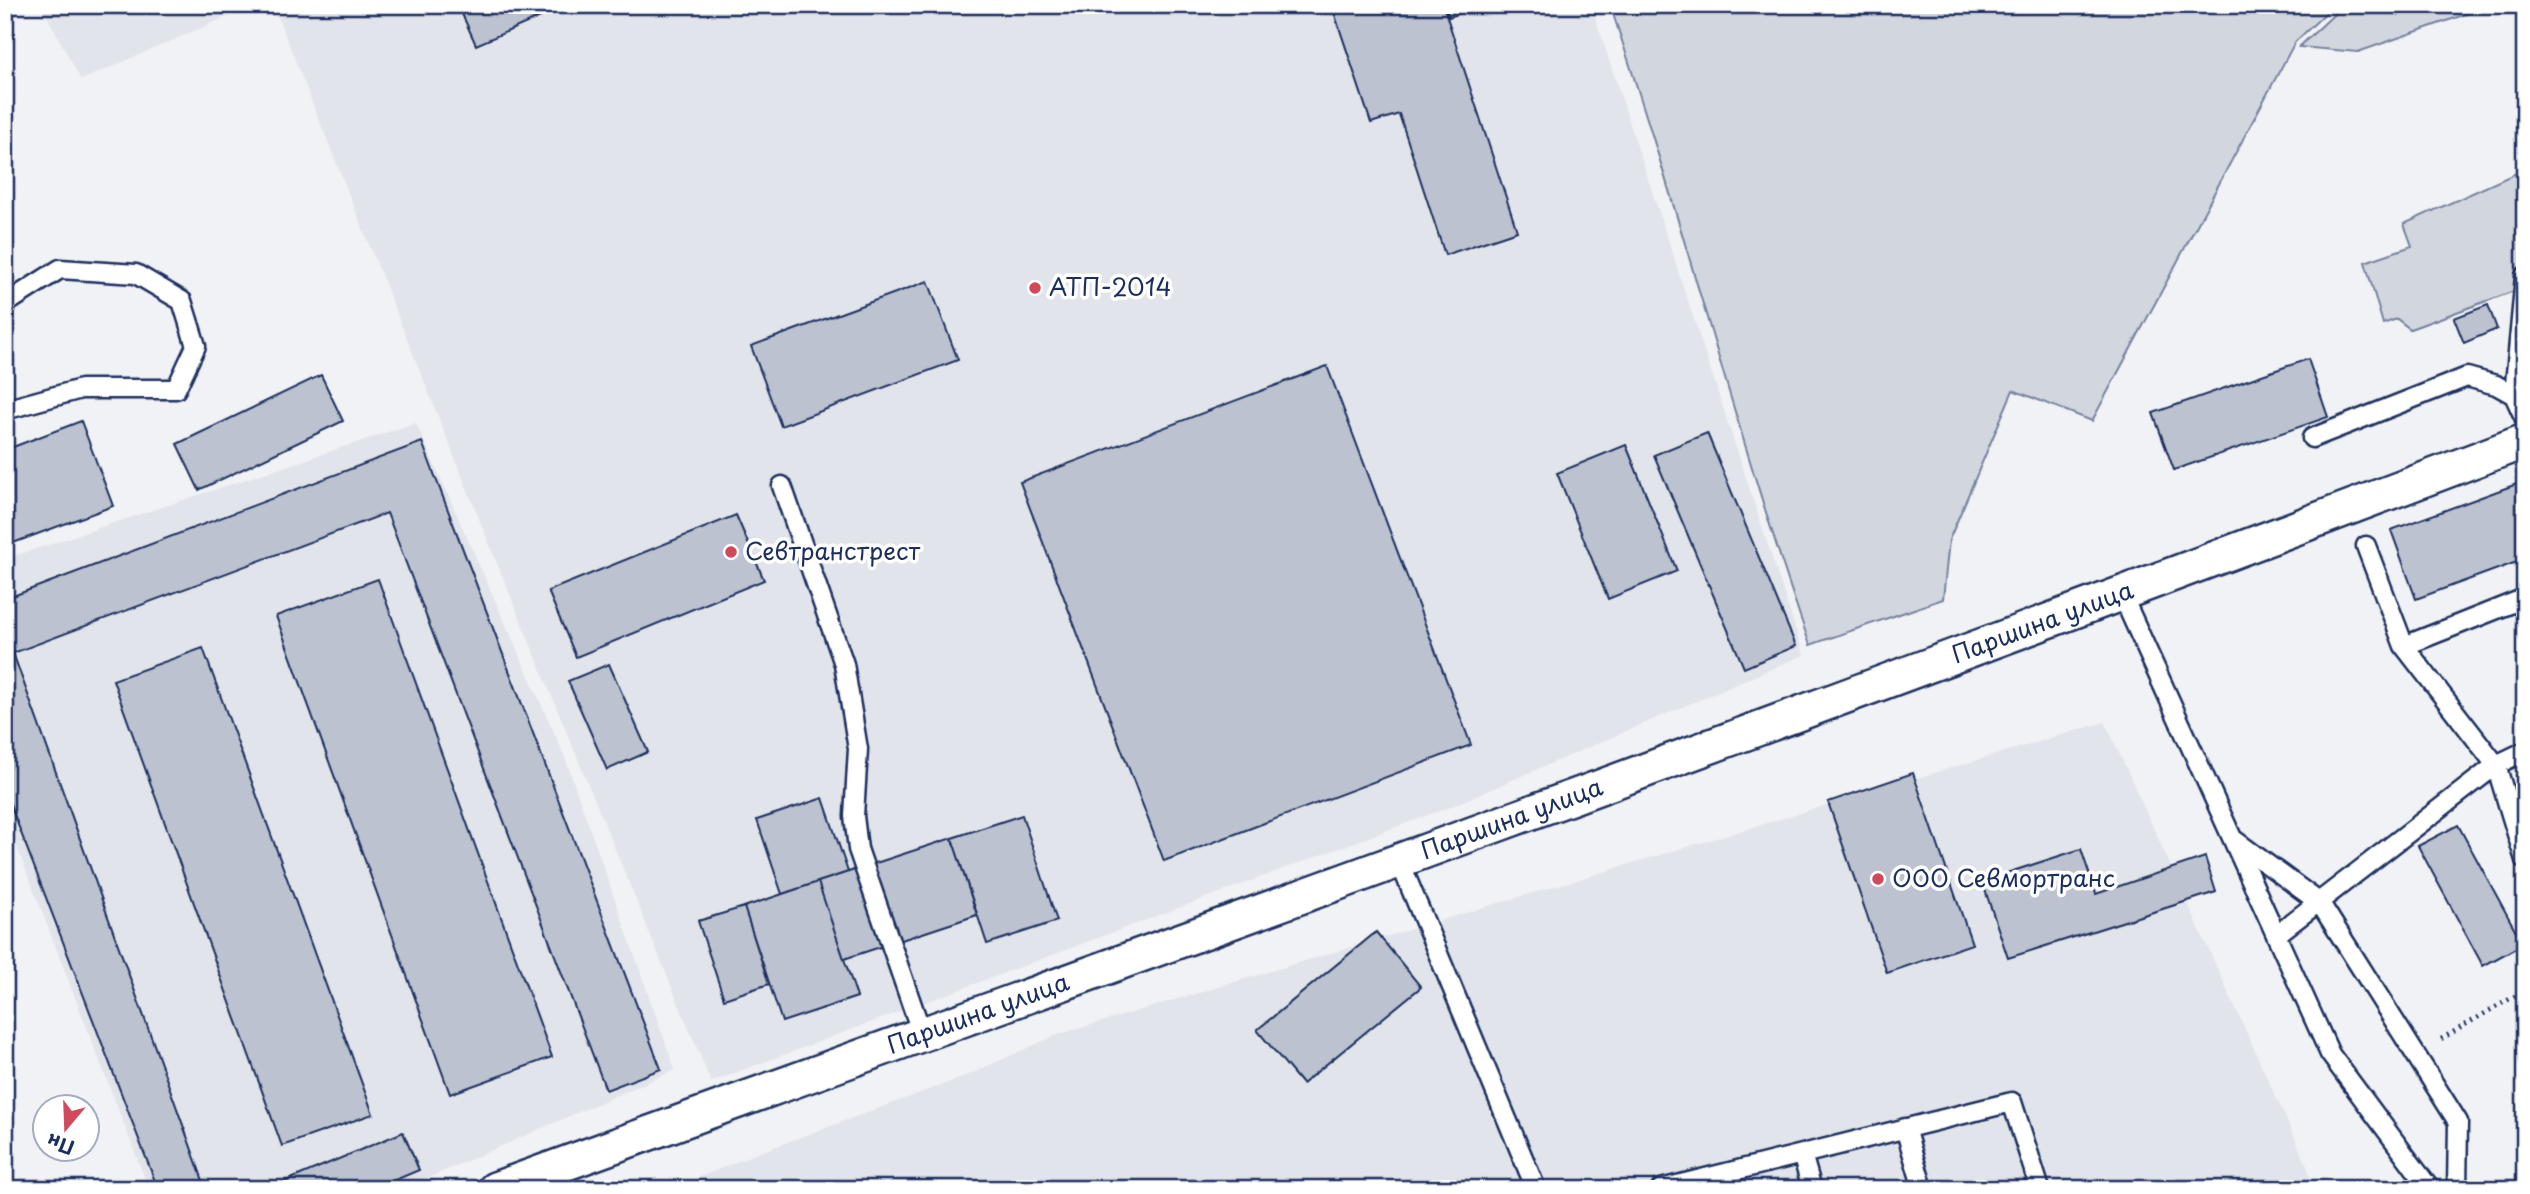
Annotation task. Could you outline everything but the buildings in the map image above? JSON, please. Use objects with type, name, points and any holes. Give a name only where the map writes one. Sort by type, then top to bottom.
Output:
[{"type":"street","name":"Паршина улица","points":[[495,1189],[2122,595],[2525,441]]},
{"type":"lane","points":[[5,303],[60,269],[136,274],[182,301],[196,346],[176,389],[80,389],[12,408]]},
{"type":"lane","points":[[2525,276],[2514,396],[2525,419]]},
{"type":"lane","points":[[2312,438],[2466,377],[2496,385],[2514,396]]},
{"type":"lane","points":[[782,486],[844,664],[858,749],[854,816],[858,849],[922,1034]]},
{"type":"lane","points":[[2366,546],[2404,646],[2496,765],[2525,860]]},
{"type":"lane","points":[[2122,595],[2330,1054],[2430,1189]]},
{"type":"lane","points":[[2404,646],[2525,598]]},
{"type":"lane","points":[[2276,934],[2320,903],[2496,765],[2525,751]]},
{"type":"lane","points":[[2232,838],[2320,903],[2458,1122],[2456,1189]]},
{"type":"lane","points":[[1399,860],[1536,1189]]},
{"type":"lane","points":[[1661,1189],[2012,1102],[2040,1189]]},
{"type":"lane","points":[[1905,1128],[1923,1189]]},
{"type":"lane","points":[[1802,1154],[1812,1189]]},
{"type":"path","points":[[2415,1055],[2525,990]]},
{"type":"shaded area","points":[[41,5],[252,5],[252,6],[81,80]]},
{"type":"shaded area","name":"АТП-2014","points":[[273,5],[1591,5],[1804,655],[1447,808],[711,1082],[497,563]]},
{"type":"shaded area","points":[[1610,5],[2334,5],[2295,42],[2092,421],[2013,390],[1949,540],[1943,599],[1810,645],[1758,486]]},
{"type":"shaded area","points":[[2344,5],[2492,5],[2358,52],[2299,47]]},
{"type":"shaded area","points":[[2525,169],[2525,249],[2517,290],[2410,329],[2397,319],[2383,324],[2365,262],[2412,246],[2404,224]]},
{"type":"shaded area","points":[[416,423],[564,755],[675,1070],[403,1189],[149,1189],[5,816],[5,559]]},
{"type":"shaded area","name":"ООО Севмортранс","points":[[2105,722],[2306,1163],[2313,1189],[671,1189],[760,1152],[961,1078],[1054,1036]]},
{"type":"place","name":"АТП-2014","points":[[1035,288]]},
{"type":"place","name":"Севтранстрест","points":[[731,552]]},
{"type":"place","name":"ООО Севмортранс","points":[[1878,879]]}]
